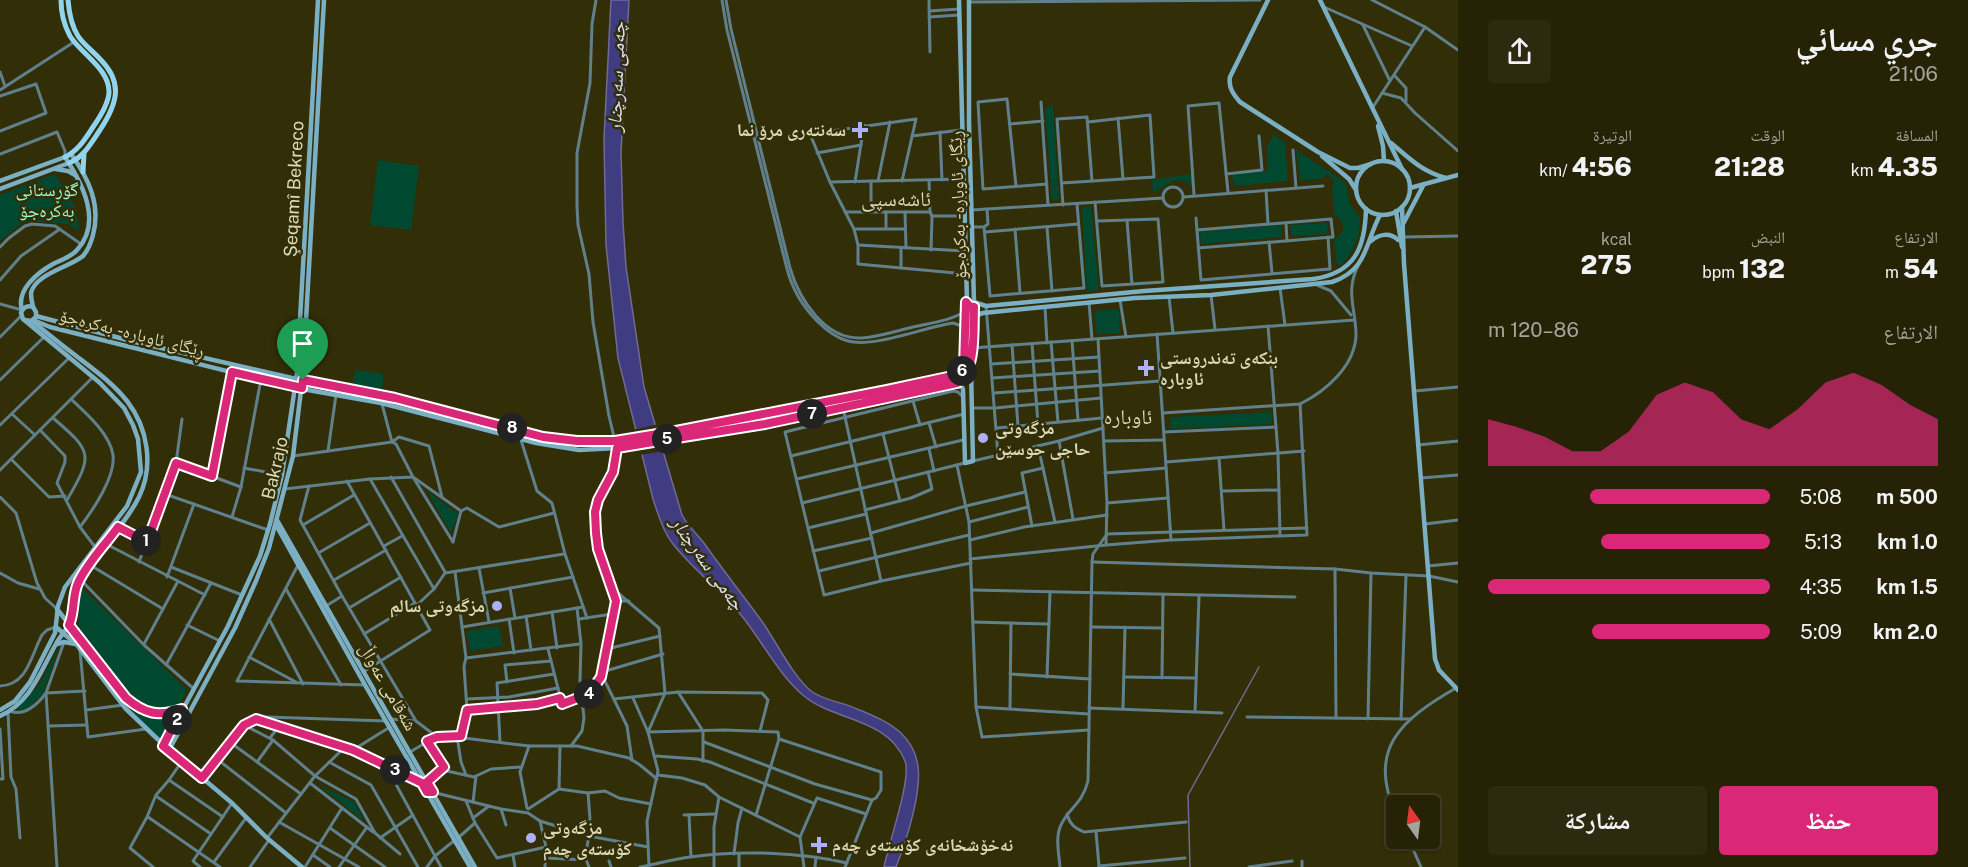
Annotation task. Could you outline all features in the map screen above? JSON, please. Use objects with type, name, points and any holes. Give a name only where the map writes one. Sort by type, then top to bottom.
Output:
[{"type":"main road","name":"Şeqamî Bekreco","points":[[296,379],[318,0]]},
{"type":"main road","name":"Bakrajo","points":[[169,750],[235,628],[269,548],[269,535],[285,489],[293,456],[303,380],[324,0]]},
{"type":"main road","points":[[302,388],[381,403],[520,439],[579,450],[632,446],[670,436],[676,431],[887,390],[961,372],[964,367],[966,328],[966,273],[959,0]]},
{"type":"main road","points":[[1268,0],[1230,77],[1231,90],[1240,102],[1318,152],[1354,169],[1384,161],[1402,169]]},
{"type":"main road","points":[[1318,152],[1349,179],[1366,209],[1388,214],[1402,207],[1408,197],[1409,180],[1320,0]]},
{"type":"main road","name":"ڕێگای ئاوبارە - بەکرەجۆ","points":[[959,382],[965,376],[971,362],[974,316],[969,122],[969,1]]},
{"type":"main road","points":[[0,181],[67,154],[81,143],[101,116],[109,93],[103,75],[74,42],[66,29],[61,3],[68,3],[72,24],[78,37],[106,66],[116,84],[116,94],[111,111],[82,160],[83,172]]},
{"type":"main road","points":[[961,108],[964,112],[969,109]]},
{"type":"main road","points":[[1376,117],[1384,161]]},
{"type":"main road","points":[[961,121],[964,118],[969,122]]},
{"type":"main road","points":[[1388,140],[1423,170],[1446,178]]},
{"type":"main road","points":[[0,189],[76,160],[85,152]]},
{"type":"main road","points":[[28,317],[36,312],[31,293],[36,285],[50,274],[81,257],[92,238],[97,209],[83,172],[76,160],[67,154]]},
{"type":"main road","points":[[0,710],[24,692],[44,656],[56,627],[61,594],[68,581],[128,506],[141,472],[140,447],[134,425],[124,408],[106,388],[44,337],[28,317],[21,295],[46,268],[73,254],[81,244],[87,230],[89,213],[87,199],[69,163],[67,154]]},
{"type":"main road","points":[[49,162],[52,169]]},
{"type":"main road","points":[[1357,192],[1358,179],[1365,168],[1371,164]]},
{"type":"main road","points":[[52,169],[64,170],[76,175]]},
{"type":"main road","points":[[1410,188],[1458,175]]},
{"type":"main road","points":[[1403,224],[1425,183]]},
{"type":"main road","points":[[1402,207],[1403,254]]},
{"type":"main road","points":[[966,302],[969,306],[974,304],[986,306],[1313,279],[1338,273],[1352,262],[1365,232],[1366,209]]},
{"type":"main road","points":[[1396,211],[1403,254],[1435,659],[1439,670],[1457,689]]},
{"type":"main road","points":[[974,316],[1120,300],[1211,296],[1316,285],[1339,280],[1360,263],[1380,214]]},
{"type":"main road","points":[[1369,243],[1378,236],[1387,235],[1397,238],[1401,245]]},
{"type":"main road","points":[[1189,288],[1190,296]]},
{"type":"main road","points":[[0,716],[9,712],[30,692],[55,645],[69,625],[80,579],[132,509],[147,474],[144,436],[127,400],[110,383],[28,317],[27,306],[33,307]]},
{"type":"main road","name":"ڕێگای ئاوبارە - بەکرەجۆ","points":[[28,317],[303,380]]},
{"type":"main road","name":"ڕێگای ئاوبارە - بەکرەجۆ","points":[[28,317],[50,327],[302,388]]},
{"type":"main road","points":[[185,360],[187,354]]},
{"type":"main road","points":[[303,380],[395,398],[543,437],[577,441],[615,441],[670,436],[677,438],[765,424],[889,399],[959,382],[964,398],[965,463],[973,461],[971,362]]},
{"type":"main road","points":[[274,522],[296,379]]},
{"type":"main road","points":[[106,388],[110,383]]},
{"type":"main road","points":[[887,390],[889,399]]},
{"type":"main road","points":[[676,431],[677,438]]},
{"type":"main road","name":"شەقامی عەواڵ","points":[[274,522],[365,685],[410,752],[424,783]]},
{"type":"main road","name":"شەقامی عەواڵ","points":[[274,522],[326,606],[363,672],[390,727],[475,867]]},
{"type":"main road","points":[[163,746],[220,641],[269,535]]},
{"type":"main road","points":[[269,548],[277,542],[286,543]]},
{"type":"main road","points":[[68,581],[77,585]]},
{"type":"main road","points":[[57,609],[126,698],[143,710],[154,714],[168,714],[182,709]]},
{"type":"main road","points":[[56,627],[78,646],[123,705],[163,746],[232,803],[268,839],[302,867]]},
{"type":"main road","points":[[55,645],[64,642],[78,646]]},
{"type":"main road","points":[[170,733],[177,737]]},
{"type":"main road","name":"شەقامی عەواڵ","points":[[457,839],[470,867]]},
{"type":"street","points":[[584,701],[599,682],[602,673],[616,601],[597,544],[595,512],[598,500],[613,472],[617,448],[609,416],[593,322],[587,263],[578,225],[577,153],[590,82],[592,24],[596,0]]},
{"type":"street","points":[[724,0],[790,268],[796,285],[808,305],[831,329],[844,336],[860,338],[946,319],[966,311]]},
{"type":"street","points":[[724,0],[727,30],[787,269],[793,286],[806,308],[834,336],[855,343],[872,342],[953,323],[966,328]]},
{"type":"street","points":[[929,0],[930,52]]},
{"type":"street","points":[[969,1],[1260,0]]},
{"type":"street","points":[[1372,0],[1425,27],[1458,51]]},
{"type":"street","points":[[1323,7],[1412,46]]},
{"type":"street","points":[[929,10],[959,12]]},
{"type":"street","points":[[929,16],[959,12]]},
{"type":"street","points":[[1362,23],[1390,81]]},
{"type":"street","points":[[1372,109],[1425,27]]},
{"type":"street","points":[[0,90],[74,42]]},
{"type":"street","points":[[0,72],[5,86]]},
{"type":"street","points":[[1394,75],[1406,88],[1406,102]]},
{"type":"street","points":[[0,96],[36,84],[46,113],[0,131]]},
{"type":"street","points":[[1382,93],[1393,94],[1406,102],[1414,113],[1458,152]]},
{"type":"street","points":[[1016,186],[1007,99],[978,102],[984,189],[1047,184]]},
{"type":"street","points":[[1041,102],[1048,205]]},
{"type":"street","points":[[1194,195],[1188,106],[1219,104],[1228,192]]},
{"type":"street","points":[[1062,183],[1154,177],[1150,115],[1088,122]]},
{"type":"street","points":[[1063,204],[1057,119],[1087,117],[1092,181]]},
{"type":"street","points":[[1118,118],[1123,179]]},
{"type":"street","points":[[902,181],[916,119],[810,134],[830,182],[854,229],[859,265],[966,273]]},
{"type":"street","points":[[1010,124],[1043,121]]},
{"type":"street","points":[[878,181],[890,122]]},
{"type":"street","points":[[855,182],[864,125]]},
{"type":"street","points":[[912,135],[961,130]]},
{"type":"street","points":[[0,154],[57,132],[67,154]]},
{"type":"street","points":[[940,132],[942,180]]},
{"type":"street","points":[[1226,174],[1262,170],[1259,136]]},
{"type":"street","points":[[817,153],[861,145]]},
{"type":"street","points":[[1293,150],[1296,188]]},
{"type":"street","points":[[830,182],[963,179]]},
{"type":"street","points":[[929,180],[931,250]]},
{"type":"street","points":[[871,181],[871,212]]},
{"type":"street","points":[[1184,196],[1323,186]]},
{"type":"street","points":[[1172,187],[1179,189],[1184,196],[1182,204],[1173,208],[1167,206],[1163,198],[1166,190],[1172,187]]},
{"type":"street","points":[[1266,190],[1268,224]]},
{"type":"street","points":[[972,210],[1163,198]]},
{"type":"street","points":[[1095,202],[1102,286],[1163,282],[1158,219],[1097,221]]},
{"type":"street","points":[[987,209],[988,224],[985,229],[990,296],[1084,288],[1077,204]]},
{"type":"street","points":[[845,212],[905,212],[964,216]]},
{"type":"street","points":[[886,212],[886,229]]},
{"type":"street","points":[[901,268],[905,212]]},
{"type":"street","points":[[1196,218],[1201,280],[1330,269],[1328,237]]},
{"type":"street","points":[[1197,230],[1332,219],[1333,237],[1198,248]]},
{"type":"street","points":[[1127,220],[1132,284]]},
{"type":"street","points":[[1286,223],[1287,241]]},
{"type":"street","points":[[973,227],[1015,229],[1078,224]]},
{"type":"street","points":[[0,248],[27,225],[52,225],[81,244]]},
{"type":"street","points":[[1047,226],[1052,291]]},
{"type":"street","points":[[0,280],[21,256],[60,229]]},
{"type":"street","points":[[854,229],[905,229]]},
{"type":"street","points":[[1015,229],[1020,293]]},
{"type":"street","points":[[1404,237],[1458,236]]},
{"type":"street","points":[[1269,242],[1272,274]]},
{"type":"street","points":[[858,245],[965,251]]},
{"type":"street","points":[[1162,413],[1300,404],[1314,398],[1329,385],[1346,364],[1354,345],[1356,336],[1351,301],[1352,286],[1360,263]]},
{"type":"street","points":[[1316,285],[1328,289],[1354,320]]},
{"type":"street","points":[[1280,288],[1285,325]]},
{"type":"street","points":[[1211,296],[1215,330]]},
{"type":"street","points":[[1169,297],[1173,333]]},
{"type":"street","points":[[1120,300],[1126,337]]},
{"type":"street","points":[[1089,303],[1092,339]]},
{"type":"street","points":[[0,304],[28,317],[0,337]]},
{"type":"street","points":[[986,306],[998,455]]},
{"type":"street","points":[[1045,307],[1059,422]]},
{"type":"street","points":[[972,348],[1354,320]]},
{"type":"street","points":[[1268,326],[1278,453],[1280,536]]},
{"type":"street","points":[[1157,334],[1171,540]]},
{"type":"street","points":[[0,381],[44,337]]},
{"type":"street","points":[[1098,339],[1107,503],[1106,545]]},
{"type":"street","points":[[1072,341],[1078,421]]},
{"type":"street","points":[[1032,344],[1038,424]]},
{"type":"street","points":[[1012,345],[1018,426]]},
{"type":"street","points":[[991,364],[1099,357]]},
{"type":"street","points":[[0,425],[69,358]]},
{"type":"street","points":[[992,378],[1100,371]]},
{"type":"street","points":[[212,476],[232,372]]},
{"type":"street","points":[[0,470],[93,377]]},
{"type":"street","points":[[232,517],[241,487],[261,379]]},
{"type":"street","points":[[994,393],[1160,381]]},
{"type":"street","points":[[1414,391],[1458,387]]},
{"type":"street","points":[[964,398],[958,392],[953,391],[785,432],[824,595],[970,561],[1106,545],[1307,535],[1300,404]]},
{"type":"street","points":[[328,451],[336,395]]},
{"type":"street","points":[[972,408],[1101,398]]},
{"type":"street","points":[[71,399],[97,424],[113,454],[113,464],[98,503],[80,527]]},
{"type":"street","points":[[913,401],[920,425]]},
{"type":"street","points":[[381,403],[392,442],[396,444],[413,477],[453,542],[461,511],[467,508],[499,527],[555,513]]},
{"type":"street","points":[[843,408],[881,581]]},
{"type":"street","points":[[12,413],[35,435]]},
{"type":"street","points":[[791,456],[964,414]]},
{"type":"street","points":[[53,418],[80,442],[86,456],[81,475],[66,498]]},
{"type":"street","points":[[996,428],[1102,418]]},
{"type":"street","points":[[139,562],[176,463],[182,419]]},
{"type":"street","points":[[929,423],[936,447]]},
{"type":"street","points":[[1164,432],[1276,426]]},
{"type":"street","points":[[973,461],[1103,428]]},
{"type":"street","points":[[40,430],[65,456],[65,462],[57,481],[80,527],[95,547]]},
{"type":"street","points":[[883,434],[900,501]]},
{"type":"street","points":[[293,456],[392,442],[399,437],[429,446],[442,497]]},
{"type":"street","points":[[520,439],[537,491],[551,501],[565,554],[587,618]]},
{"type":"street","points":[[796,479],[965,440]]},
{"type":"street","points":[[1104,441],[1164,440]]},
{"type":"street","points":[[1059,441],[1073,520]]},
{"type":"street","points":[[1418,445],[1458,441]]},
{"type":"street","points":[[1038,446],[1055,522]]},
{"type":"street","points":[[929,448],[934,471]]},
{"type":"street","points":[[1166,462],[1304,451]]},
{"type":"street","points":[[11,459],[49,497],[66,498]]},
{"type":"street","points":[[1219,459],[1224,530]]},
{"type":"street","points":[[176,463],[241,487]]},
{"type":"street","points":[[802,503],[965,463]]},
{"type":"street","points":[[957,465],[969,522],[976,707],[982,737],[1089,730]]},
{"type":"street","points":[[244,468],[282,476]]},
{"type":"street","points":[[1032,526],[1022,473],[1043,468]]},
{"type":"street","points":[[1105,473],[1166,468]]},
{"type":"street","points":[[808,528],[866,512],[932,489],[928,472]]},
{"type":"street","points":[[1421,478],[1458,475]]},
{"type":"street","points":[[285,489],[391,477],[413,477],[461,511]]},
{"type":"street","points":[[391,477],[445,573]]},
{"type":"street","points":[[370,479],[434,589]]},
{"type":"street","points":[[347,482],[430,630],[363,672]]},
{"type":"street","points":[[309,486],[300,520],[416,721],[437,737]]},
{"type":"street","points":[[1222,491],[1279,490]]},
{"type":"street","points":[[813,550],[871,536],[966,506],[1025,492]]},
{"type":"street","points":[[165,494],[232,517],[269,535]]},
{"type":"street","points":[[303,525],[354,495]]},
{"type":"street","points":[[0,497],[16,513],[39,589],[57,609]]},
{"type":"street","points":[[1107,503],[1168,498]]},
{"type":"street","points":[[167,577],[194,504]]},
{"type":"street","points":[[969,522],[1029,507]]},
{"type":"street","points":[[969,540],[1032,526],[1107,515]]},
{"type":"street","points":[[1425,524],[1458,520]]},
{"type":"street","points":[[319,553],[370,523]]},
{"type":"street","points":[[118,527],[147,542]]},
{"type":"street","points":[[1107,534],[1307,528]]},
{"type":"street","points":[[1060,867],[1059,827],[1067,814],[1079,802],[1086,788],[1092,562],[1093,554],[1107,534]]},
{"type":"street","points":[[818,571],[969,535]]},
{"type":"street","points":[[334,580],[402,536]]},
{"type":"street","points":[[106,544],[205,596]]},
{"type":"street","points":[[364,634],[416,604],[434,589],[445,573],[565,554]]},
{"type":"street","points":[[1092,562],[1335,569],[1429,576],[1458,582]]},
{"type":"street","points":[[1428,566],[1458,563]]},
{"type":"street","points":[[90,565],[163,609]]},
{"type":"street","points":[[298,565],[237,681],[365,685]]},
{"type":"street","points":[[171,567],[242,595]]},
{"type":"street","points":[[479,568],[489,622]]},
{"type":"street","points":[[1335,569],[1336,718]]},
{"type":"street","points":[[455,572],[466,658],[464,666],[467,710],[459,736],[461,762],[466,776]]},
{"type":"street","points":[[0,573],[18,583],[39,589]]},
{"type":"street","points":[[1368,719],[1371,573]]},
{"type":"street","points":[[1401,719],[1406,575]]},
{"type":"street","points":[[349,608],[401,577]]},
{"type":"street","points":[[483,593],[573,577]]},
{"type":"street","points":[[80,579],[144,645],[194,689]]},
{"type":"street","points":[[144,645],[177,582]]},
{"type":"street","points":[[166,665],[211,583]]},
{"type":"street","points":[[610,587],[659,628],[665,693],[648,732]]},
{"type":"street","points":[[510,588],[515,618]]},
{"type":"street","points":[[286,589],[341,685]]},
{"type":"street","points":[[972,590],[1295,597]]},
{"type":"street","points":[[1047,676],[1050,592]]},
{"type":"street","points":[[1161,678],[1163,595]]},
{"type":"street","points":[[326,606],[342,596]]},
{"type":"street","points":[[1195,712],[1199,596]]},
{"type":"street","points":[[616,601],[629,601]]},
{"type":"street","points":[[462,627],[583,607]]},
{"type":"street","points":[[571,746],[583,726],[584,701],[580,681],[581,644],[577,608]]},
{"type":"street","points":[[552,612],[557,648]]},
{"type":"street","points":[[579,619],[613,614]]},
{"type":"street","points":[[526,616],[532,651]]},
{"type":"street","points":[[269,619],[300,683]]},
{"type":"street","points":[[509,619],[514,653]]},
{"type":"street","points":[[973,622],[1049,624]]},
{"type":"street","points":[[1010,709],[1011,623]]},
{"type":"street","points":[[187,625],[220,641]]},
{"type":"street","points":[[0,686],[13,684],[22,678],[42,635],[47,630],[56,627]]},
{"type":"street","points":[[1091,627],[1162,628]]},
{"type":"street","points":[[1123,708],[1125,627]]},
{"type":"street","points":[[607,649],[660,636]]},
{"type":"street","points":[[20,838],[16,789],[11,777],[9,712],[23,712],[36,704],[46,693],[64,642]]},
{"type":"street","points":[[466,658],[581,644]]},
{"type":"street","points":[[78,646],[85,691],[88,736],[146,729]]},
{"type":"street","points":[[548,649],[562,704],[583,696]]},
{"type":"street","points":[[602,673],[663,654]]},
{"type":"street","points":[[249,656],[300,683]]},
{"type":"street","points":[[507,682],[505,665],[551,661]]},
{"type":"street","points":[[602,673],[627,726],[632,760]]},
{"type":"street","points":[[500,742],[497,683],[554,674]]},
{"type":"street","points":[[1010,674],[1090,679]]},
{"type":"street","points":[[1124,677],[1196,678]]},
{"type":"street","points":[[467,699],[498,698],[558,688]]},
{"type":"street","points":[[1390,795],[1386,783],[1385,764],[1395,736],[1411,719],[1433,702],[1457,689]]},
{"type":"street","points":[[46,693],[85,691]]},
{"type":"street","points":[[614,699],[678,692],[762,693],[768,700],[760,730]]},
{"type":"street","points":[[678,692],[704,731],[703,761]]},
{"type":"street","points":[[46,693],[57,867]]},
{"type":"street","points":[[467,710],[537,704],[560,698]]},
{"type":"street","points":[[633,698],[648,732],[658,777],[647,821],[647,866]]},
{"type":"street","points":[[86,710],[123,705]]},
{"type":"street","points":[[976,707],[1089,714]]},
{"type":"street","points":[[1089,708],[1222,713]]},
{"type":"street","points":[[202,778],[244,725],[256,719],[267,717],[416,721]]},
{"type":"street","points":[[1247,717],[1411,719]]},
{"type":"street","points":[[256,719],[353,750],[424,783],[444,767]]},
{"type":"street","points":[[48,726],[87,725]]},
{"type":"street","points":[[244,725],[271,739],[315,776],[356,799],[375,833]]},
{"type":"street","points":[[257,762],[279,726]]},
{"type":"street","points":[[353,750],[390,727]]},
{"type":"street","points":[[0,729],[3,779],[0,779]]},
{"type":"street","points":[[648,732],[776,731],[779,739],[756,815]]},
{"type":"street","points":[[410,752],[437,737],[459,736],[529,746],[582,747],[632,760],[658,777],[682,778],[705,785],[719,798],[800,837]]},
{"type":"street","points":[[640,867],[714,854],[816,856],[845,865],[872,800],[881,790],[881,772],[779,739]]},
{"type":"street","points":[[427,741],[447,771],[476,776],[491,769],[521,767]]},
{"type":"street","points":[[704,742],[815,784],[872,800]]},
{"type":"street","points":[[231,743],[301,794]]},
{"type":"street","points":[[528,811],[520,772],[529,746]]},
{"type":"street","points":[[559,789],[560,746]]},
{"type":"street","points":[[250,867],[279,822],[315,776],[345,747]]},
{"type":"street","points":[[655,756],[697,759],[813,803]]},
{"type":"street","points":[[217,759],[286,813]]},
{"type":"street","points":[[153,867],[130,848],[156,795],[182,761]]},
{"type":"street","points":[[329,762],[371,785],[418,867]]},
{"type":"street","points":[[386,766],[441,867]]},
{"type":"street","points":[[473,802],[476,776]]},
{"type":"street","points":[[169,780],[223,817]]},
{"type":"street","points":[[310,783],[400,854]]},
{"type":"street","points":[[528,811],[559,789],[588,793],[605,790],[619,798],[651,804]]},
{"type":"street","points":[[430,792],[501,809],[528,811],[540,821],[589,836],[648,848]]},
{"type":"street","points":[[580,833],[591,819],[588,793]]},
{"type":"street","points":[[156,795],[211,834]]},
{"type":"street","points":[[714,867],[715,814],[719,798]]},
{"type":"street","points":[[804,867],[800,837],[817,798],[867,814]]},
{"type":"street","points":[[465,800],[475,823],[497,858],[546,847]]},
{"type":"street","points":[[200,867],[193,861],[232,803]]},
{"type":"street","points":[[473,818],[489,806]]},
{"type":"street","points":[[302,867],[313,855],[342,808]]},
{"type":"street","points":[[739,867],[738,823],[742,808]]},
{"type":"street","points":[[501,809],[506,825]]},
{"type":"street","points":[[684,815],[715,814]]},
{"type":"street","points":[[1067,814],[1075,828],[1084,832],[1186,822]]},
{"type":"street","points":[[380,838],[413,815]]},
{"type":"street","points":[[689,815],[691,857]]},
{"type":"street","points":[[147,817],[220,867]]},
{"type":"street","points":[[214,862],[246,818]]},
{"type":"street","points":[[540,821],[546,847],[545,867]]},
{"type":"street","points":[[279,822],[359,867]]},
{"type":"street","points":[[427,867],[435,856],[475,823]]},
{"type":"street","points":[[330,828],[385,867]]},
{"type":"street","points":[[339,867],[367,828]]},
{"type":"street","points":[[1096,832],[1099,867],[1185,858]]},
{"type":"street","points":[[589,836],[585,857],[589,867]]},
{"type":"street","points":[[1413,849],[1421,867]]},
{"type":"street","points":[[313,855],[330,867]]},
{"type":"street","points":[[513,855],[515,867]]},
{"type":"street","points":[[815,867],[816,856]]},
{"type":"street","points":[[546,858],[586,860]]},
{"type":"street","points":[[609,861],[611,867]]},
{"type":"street","points":[[1150,861],[1151,867]]},
{"type":"street","points":[[1248,867],[1292,861]]},
{"type":"street","points":[[1302,861],[1302,867]]},
{"type":"green space","points":[[1053,105],[1059,199],[1052,200],[1045,109]]},
{"type":"green space","points":[[1272,134],[1285,142],[1288,181],[1234,186],[1232,175],[1267,171],[1267,146],[1272,139]]},
{"type":"green space","points":[[1296,150],[1343,181],[1350,205],[1360,218],[1355,244],[1349,256],[1340,266],[1336,261],[1334,239],[1341,234],[1343,227],[1341,221],[1334,215],[1332,190],[1334,180],[1327,175],[1319,179],[1300,180]]},
{"type":"green space","points":[[378,160],[419,166],[411,230],[370,225]]},
{"type":"green space","name":"گۆڕستانی بەکرەجۆ","points":[[55,174],[74,207],[79,231],[68,224],[28,221],[22,223],[0,241],[0,195]]},
{"type":"green space","points":[[1192,174],[1192,186],[1176,180],[1153,193],[1152,180]]},
{"type":"green space","points":[[1091,206],[1099,290],[1087,291],[1082,208]]},
{"type":"green space","points":[[1327,223],[1328,234],[1291,236],[1290,225]]},
{"type":"green space","points":[[1281,225],[1282,237],[1201,244],[1200,232]]},
{"type":"green space","points":[[1119,309],[1120,333],[1097,334],[1095,311]]},
{"type":"green space","points":[[355,370],[384,374],[382,389],[353,385]]},
{"type":"green space","points":[[1272,412],[1272,424],[1171,429],[1170,417]]},
{"type":"green space","points":[[427,491],[458,514],[451,533]]},
{"type":"green space","points":[[81,587],[187,690],[179,706],[160,710],[146,708],[136,702],[120,684],[78,627]]},
{"type":"green space","points":[[499,626],[503,646],[470,651],[467,631]]},
{"type":"green space","points":[[60,644],[43,694],[25,710],[16,711],[40,684]]},
{"type":"green space","points":[[124,701],[149,715],[177,714],[162,741],[139,721]]},
{"type":"green space","points":[[319,785],[354,802],[365,822]]},
{"type":"water","name":"چەمی سەرچنار","points":[[611,0],[629,0],[621,152],[626,267],[644,387],[682,515],[761,620],[804,684],[822,697],[886,722],[901,733],[911,746],[919,772],[918,785],[909,829],[896,867],[884,867],[905,782],[905,761],[897,747],[873,728],[816,704],[795,688],[737,610],[669,539],[653,499],[618,358],[606,245],[604,138]]},
{"type":"pier","points":[[659,424],[665,451],[639,455],[633,430]]},
{"type":"waterway","points":[[1190,867],[1188,795],[1259,667]]},
{"type":"place","name":"سەنتەرى مرۆ نما","points":[[860,130]]},
{"type":"place","name":"بنکەی تەندروستی ئاوبارە","points":[[1146,368]]},
{"type":"place","name":"مزگەوتی حاجی حوسێن","points":[[983,438]]},
{"type":"place","name":"مزگەوتی سالم","points":[[497,606]]},
{"type":"place","name":"مزگه‌وتی کۆستەی چەم","points":[[531,838]]},
{"type":"place","name":"نەخۆشخانەی کۆستەی چەم","points":[[819,845]]},
{"type":"district","name":"ئاشەسپی","points":[[896,199]]},
{"type":"district","name":"ئاوبارە","points":[[1128,417]]},
{"type":"route","points":[[303,380],[302,388],[291,387],[232,372],[212,476],[176,463],[147,542],[118,527],[80,579],[75,592],[69,625],[132,703],[154,714],[168,714],[182,709],[163,746],[202,778],[244,725],[256,719],[361,753],[422,783],[427,792],[433,792],[427,782],[444,767],[427,741],[437,737],[461,736],[467,710],[537,704],[560,698],[562,704],[583,696],[584,701],[599,682],[616,601],[598,549],[595,512],[598,500],[610,481],[617,448],[677,438],[676,431],[957,375],[964,367],[966,302],[969,306],[974,307],[971,362],[965,376],[957,383],[765,424],[677,438],[676,431],[615,441],[577,441],[543,437],[395,398],[303,380]]}]
